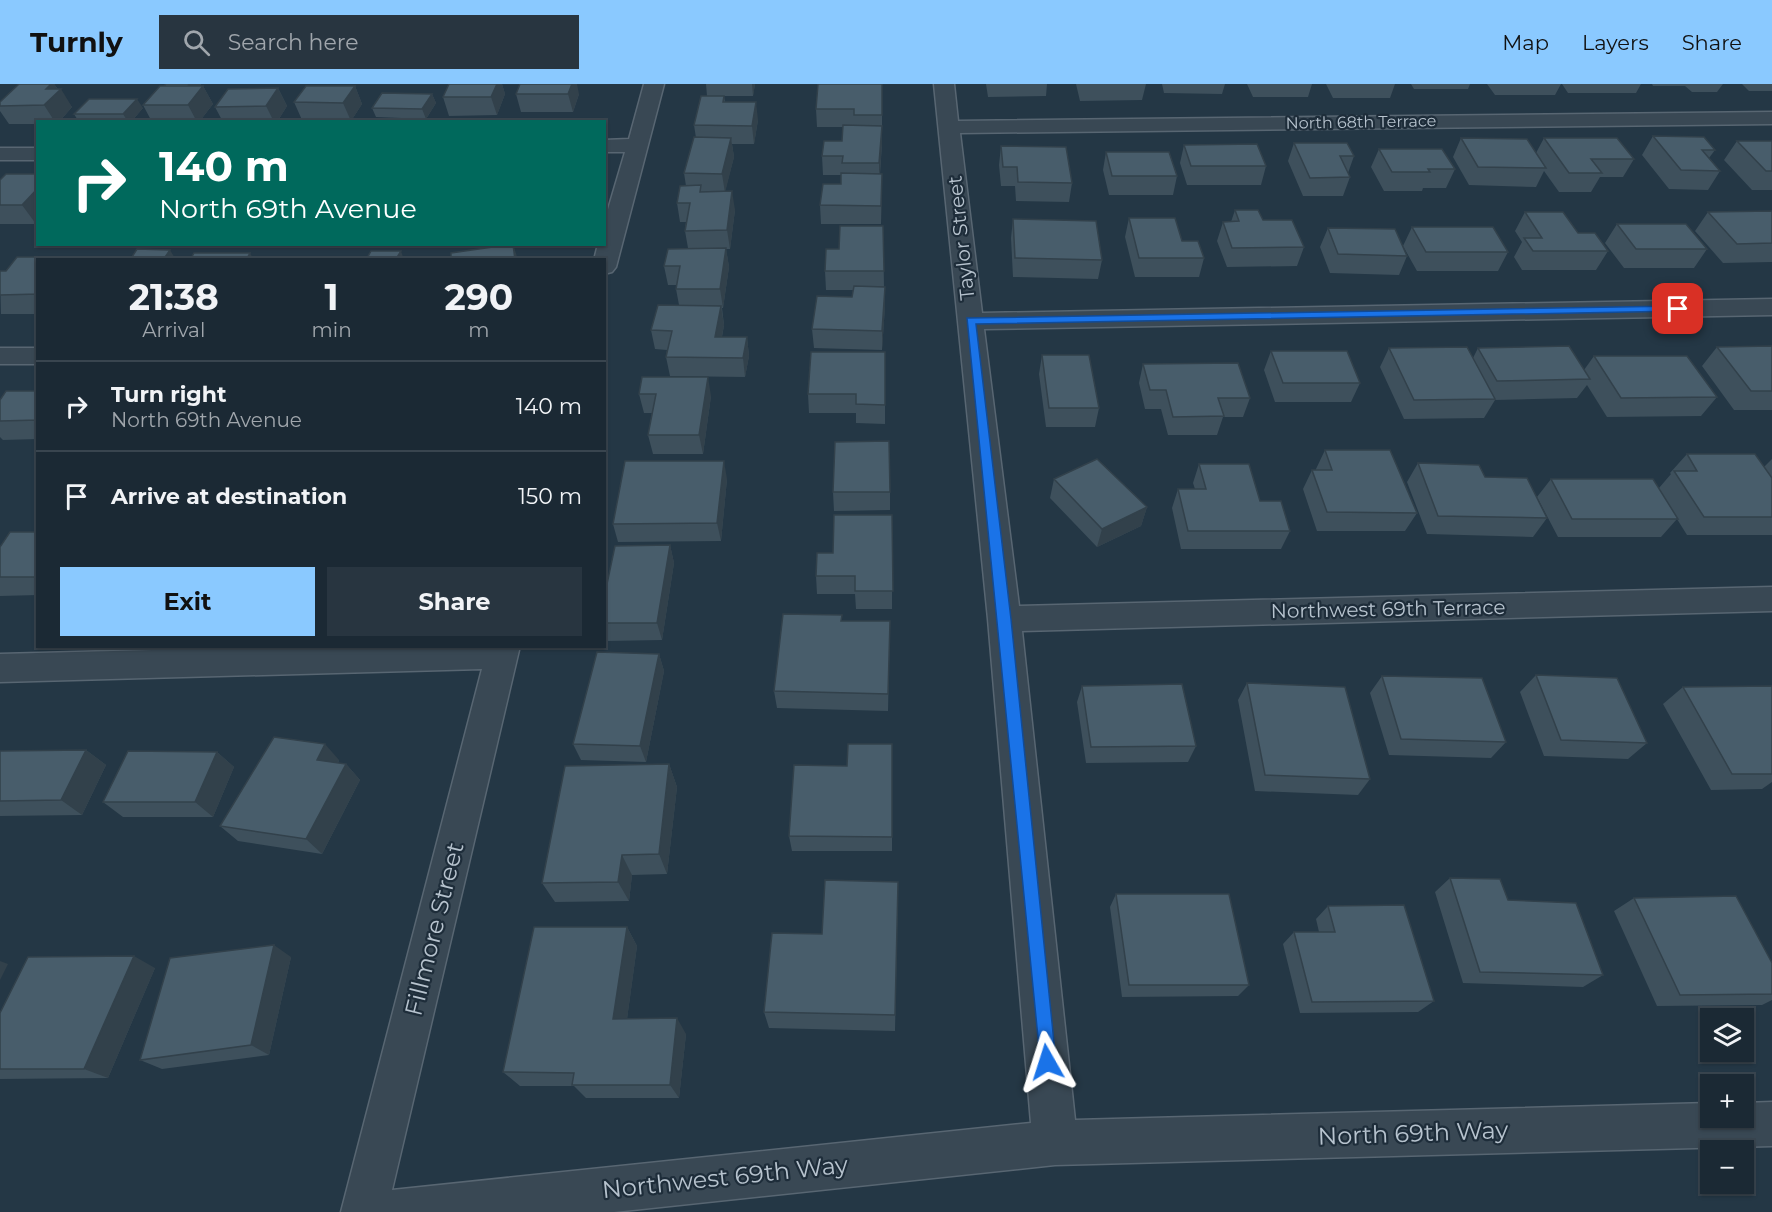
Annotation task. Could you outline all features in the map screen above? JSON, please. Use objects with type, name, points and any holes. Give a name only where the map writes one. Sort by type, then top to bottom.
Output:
[{"type":"street","points":[[606,260],[654,84]]},
{"type":"street","name":"Taylor Street","points":[[944,84],[1005,619],[1055,1143]]},
{"type":"street","name":"North 68th Terrace","points":[[949,128],[1772,117]]},
{"type":"street","points":[[606,146],[638,145]]},
{"type":"street","points":[[0,154],[36,154]]},
{"type":"street","points":[[970,321],[1772,307]]},
{"type":"street","points":[[0,356],[36,356]]},
{"type":"street","name":"Northwest 69th Terrace","points":[[1005,619],[1772,599]]},
{"type":"street","points":[[0,668],[502,651]]},
{"type":"street","name":"Fillmore Street","points":[[364,1212],[502,651]]},
{"type":"street","name":"North 69th Way","points":[[1055,1143],[1772,1124]]},
{"type":"street","name":"Northwest 69th Way","points":[[395,1212],[1055,1143]]},
{"type":"building","points":[[19,84],[51,84],[46,89],[61,89],[44,105],[0,106],[0,102]]},
{"type":"building","points":[[166,84],[189,84],[188,86],[164,86]]},
{"type":"building","points":[[449,84],[497,84],[491,97],[443,97]]},
{"type":"building","points":[[520,84],[572,84],[568,94],[516,94]]},
{"type":"building","points":[[818,84],[882,84],[882,115],[854,115],[854,109],[816,109]]},
{"type":"building","points":[[160,86],[203,86],[188,105],[143,105]]},
{"type":"building","points":[[306,86],[355,86],[343,103],[294,102]]},
{"type":"building","points":[[278,88],[266,106],[215,107],[228,89]]},
{"type":"building","points":[[382,93],[432,94],[422,109],[372,108]]},
{"type":"building","points":[[701,96],[724,96],[723,102],[756,102],[752,126],[694,125]]},
{"type":"building","points":[[89,99],[137,99],[123,114],[74,114]]},
{"type":"building","points":[[843,125],[882,126],[879,163],[842,163],[843,156],[822,156],[824,141],[842,141]]},
{"type":"building","points":[[1653,136],[1704,137],[1715,150],[1702,150],[1720,171],[1681,170]]},
{"type":"building","points":[[694,137],[731,138],[722,174],[684,173]]},
{"type":"building","points":[[1461,138],[1527,139],[1546,168],[1478,167]]},
{"type":"building","points":[[1544,138],[1617,138],[1634,159],[1591,159],[1602,173],[1569,173]]},
{"type":"building","points":[[1737,141],[1772,141],[1772,171],[1766,171]]},
{"type":"building","points":[[1294,143],[1347,143],[1354,156],[1340,156],[1350,177],[1310,178]]},
{"type":"building","points":[[1257,144],[1266,166],[1191,166],[1184,145]]},
{"type":"building","points":[[1001,146],[1066,147],[1072,183],[1018,182],[1017,167],[1003,167]]},
{"type":"building","points":[[1379,149],[1442,149],[1455,169],[1428,169],[1430,172],[1392,172]]},
{"type":"building","points":[[1106,152],[1169,152],[1177,176],[1112,176]]},
{"type":"building","points":[[841,173],[882,174],[881,206],[820,205],[823,184],[841,184]]},
{"type":"building","points":[[6,174],[36,174],[36,190],[22,205],[0,205],[0,180]]},
{"type":"building","points":[[701,185],[700,192],[732,191],[727,230],[685,231],[690,203],[677,203],[680,186]]},
{"type":"building","points":[[1235,210],[1258,210],[1263,220],[1292,220],[1304,247],[1232,248],[1223,222],[1239,221]]},
{"type":"building","points":[[1772,211],[1772,243],[1737,244],[1708,212]]},
{"type":"building","points":[[1525,212],[1563,212],[1578,233],[1595,233],[1608,251],[1533,251],[1524,238],[1542,238]]},
{"type":"building","points":[[1129,218],[1175,218],[1182,241],[1198,241],[1204,258],[1139,258]]},
{"type":"building","points":[[1013,219],[1096,221],[1102,260],[1015,258]]},
{"type":"building","points":[[1617,224],[1686,224],[1707,249],[1636,249]]},
{"type":"building","points":[[840,226],[883,226],[884,271],[825,271],[826,249],[839,249]]},
{"type":"building","points":[[1412,227],[1493,227],[1508,252],[1426,252]]},
{"type":"building","points":[[1328,228],[1395,229],[1407,256],[1338,254]]},
{"type":"building","points":[[513,246],[515,258],[451,258],[451,253]]},
{"type":"building","points":[[726,248],[720,289],[676,289],[680,266],[664,266],[668,249]]},
{"type":"building","points":[[137,249],[170,250],[164,258],[90,258],[91,257],[132,257]]},
{"type":"building","points":[[371,251],[401,251],[397,258],[367,258]]},
{"type":"building","points":[[194,253],[250,253],[247,258],[191,258]]},
{"type":"building","points":[[17,257],[77,257],[36,258],[36,294],[0,295],[0,271],[6,271]]},
{"type":"building","points":[[854,286],[885,287],[882,331],[812,329],[817,296],[852,297]]},
{"type":"building","points":[[658,305],[721,306],[715,337],[747,337],[743,358],[666,357],[672,331],[651,330]]},
{"type":"building","points":[[1569,346],[1590,379],[1497,381],[1478,348]]},
{"type":"building","points":[[1772,346],[1772,391],[1751,391],[1717,347]]},
{"type":"building","points":[[1467,347],[1495,399],[1414,400],[1389,348]]},
{"type":"building","points":[[1271,351],[1347,351],[1360,383],[1283,383]]},
{"type":"building","points":[[811,352],[885,352],[885,405],[856,404],[856,394],[808,394]]},
{"type":"building","points":[[1042,355],[1089,355],[1099,408],[1049,408]]},
{"type":"building","points":[[1594,356],[1687,356],[1717,397],[1621,398]]},
{"type":"building","points":[[1238,363],[1250,398],[1218,398],[1224,416],[1173,417],[1166,390],[1150,390],[1143,364]]},
{"type":"building","points":[[642,377],[708,377],[699,435],[648,435],[656,394],[639,394]]},
{"type":"building","points":[[6,391],[36,391],[36,420],[0,421],[0,400]]},
{"type":"building","points":[[889,441],[890,492],[833,492],[835,442]]},
{"type":"building","points":[[1325,450],[1390,450],[1417,513],[1327,512],[1312,470],[1332,470]]},
{"type":"building","points":[[1687,454],[1755,454],[1772,478],[1772,517],[1704,517],[1674,471],[1697,471]]},
{"type":"building","points":[[1097,459],[1147,507],[1102,529],[1054,479]]},
{"type":"building","points":[[625,461],[724,461],[717,523],[613,524]]},
{"type":"building","points":[[1418,463],[1479,465],[1485,477],[1527,478],[1547,518],[1438,516]]},
{"type":"building","points":[[1199,464],[1249,464],[1260,501],[1281,501],[1290,531],[1188,531],[1178,489],[1206,489]]},
{"type":"building","points":[[1551,479],[1653,479],[1678,519],[1572,519]]},
{"type":"building","points":[[834,515],[892,515],[893,591],[855,591],[855,576],[816,576],[817,553],[833,553]]},
{"type":"building","points":[[10,532],[36,532],[36,577],[0,577],[0,547]]},
{"type":"building","points":[[670,545],[657,623],[606,623],[606,589],[615,546]]},
{"type":"building","points":[[783,614],[842,615],[841,621],[890,621],[888,694],[774,691]]},
{"type":"building","points":[[597,652],[659,654],[640,746],[573,744]]},
{"type":"building","points":[[1536,675],[1617,678],[1647,743],[1561,740]]},
{"type":"building","points":[[1382,676],[1482,678],[1506,742],[1401,739]]},
{"type":"building","points":[[1247,683],[1345,687],[1370,779],[1265,775]]},
{"type":"building","points":[[1182,684],[1196,746],[1091,747],[1082,686]]},
{"type":"building","points":[[1772,686],[1772,774],[1732,774],[1683,687]]},
{"type":"building","points":[[274,737],[325,744],[317,760],[346,764],[306,839],[220,826]]},
{"type":"building","points":[[848,744],[892,744],[892,837],[789,836],[794,765],[847,766]]},
{"type":"building","points":[[86,750],[61,800],[0,801],[0,751]]},
{"type":"building","points":[[128,751],[217,752],[195,802],[103,802]]},
{"type":"building","points":[[669,764],[659,854],[622,855],[618,882],[542,883],[565,766]]},
{"type":"building","points":[[1450,878],[1500,879],[1508,900],[1576,903],[1603,975],[1480,972]]},
{"type":"building","points":[[825,880],[898,882],[895,1015],[764,1012],[772,933],[822,934]]},
{"type":"building","points":[[1116,894],[1229,894],[1249,985],[1129,985]]},
{"type":"building","points":[[1736,896],[1772,963],[1772,994],[1680,995],[1634,898]]},
{"type":"building","points":[[1404,905],[1434,1001],[1312,1002],[1294,932],[1335,932],[1328,906]]},
{"type":"building","points":[[534,927],[627,927],[613,1019],[677,1018],[670,1085],[572,1085],[574,1073],[503,1072]]},
{"type":"building","points":[[274,945],[251,1045],[140,1060],[170,958]]},
{"type":"building","points":[[134,956],[84,1069],[0,1069],[0,1013],[28,957]]},
{"type":"route","points":[[1047,1062],[1005,619],[970,321],[1678,309]]}]
